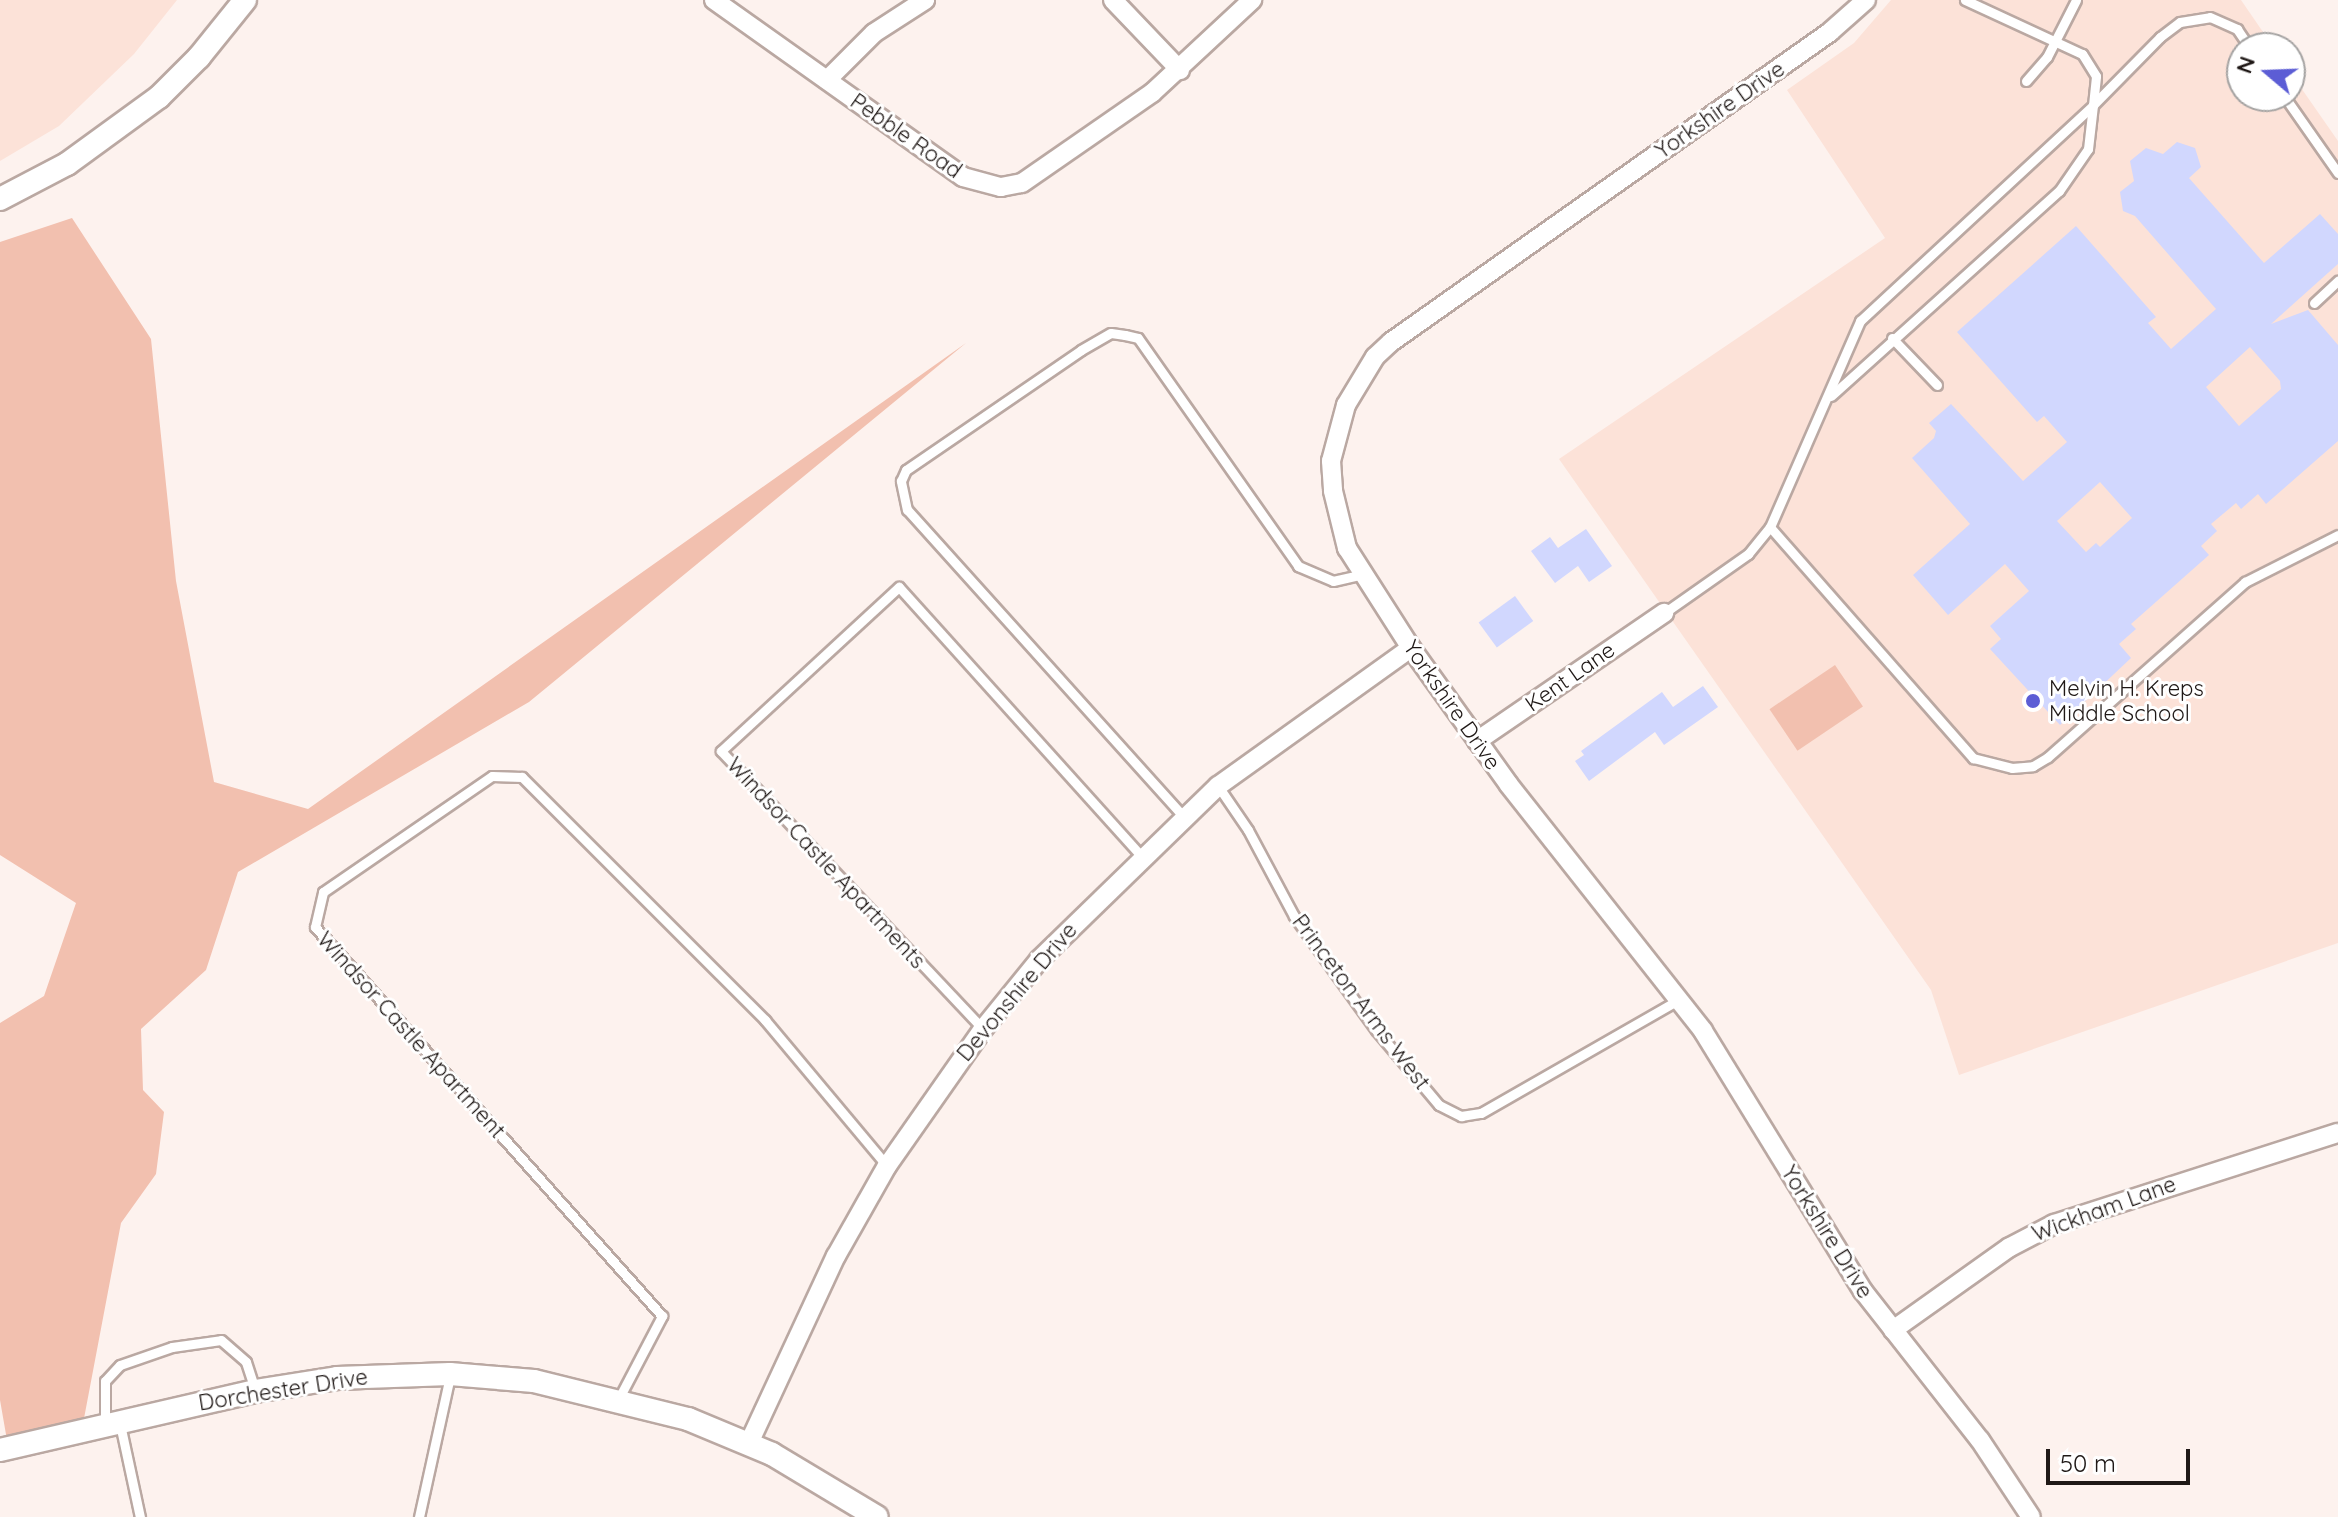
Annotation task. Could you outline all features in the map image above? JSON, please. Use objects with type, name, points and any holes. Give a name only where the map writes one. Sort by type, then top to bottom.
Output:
[{"type":"street","points":[[0,199],[67,164],[159,97],[199,57],[245,0]]},
{"type":"street","name":"Pebble Road","points":[[714,0],[963,177],[1001,187],[1022,183],[1180,70],[1252,0]]},
{"type":"street","points":[[827,80],[874,33],[925,0]]},
{"type":"street","points":[[1113,0],[1180,70]]},
{"type":"street","name":"Yorkshire Drive","points":[[1866,0],[1830,32],[1375,357],[1346,405],[1331,461],[1337,521],[1363,574],[1411,648],[1477,741],[1680,999],[1863,1291],[1989,1452],[2031,1517]]},
{"type":"street","name":"Kent Lane","points":[[1477,741],[1664,613]]},
{"type":"street","name":"Devonshire Drive","points":[[749,1443],[836,1256],[887,1166],[983,1029],[1039,960],[1141,856],[1218,786],[1411,648]]},
{"type":"street","name":"Wickham Lane","points":[[1893,1330],[2010,1247],[2054,1224],[2338,1133]]},
{"type":"street","name":"Dorchester Drive","points":[[0,1450],[255,1391],[337,1378],[450,1374],[534,1381],[619,1398],[749,1443],[877,1517]]},
{"type":"lane","points":[[1828,399],[2077,171],[2088,149],[2096,76],[2082,54],[1965,0]]},
{"type":"lane","points":[[2026,81],[2056,43],[2076,0]]},
{"type":"lane","points":[[1664,613],[1748,554],[1770,527],[1860,321],[1878,300],[2180,22],[2210,17],[2239,32]]},
{"type":"lane","points":[[2295,112],[2338,173]]},
{"type":"lane","points":[[2314,303],[2338,281]]},
{"type":"lane","points":[[1183,816],[907,510],[901,481],[906,470],[1081,350],[1111,333],[1125,335],[1138,338],[1298,566],[1333,581],[1363,574]]},
{"type":"lane","points":[[1892,338],[1937,385]]},
{"type":"lane","points":[[1770,527],[1964,747],[1990,765],[2033,766],[2245,582],[2338,535]]},
{"type":"lane","name":"Windsor Castle Apartments","points":[[983,1029],[721,751],[899,587],[1141,856]]},
{"type":"lane","name":"Windsor Castle Apartment","points":[[619,1398],[662,1316],[315,927],[323,892],[492,776],[522,777],[765,1020],[887,1166]]},
{"type":"lane","name":"Princeton Arms West","points":[[1218,786],[1248,830],[1294,916],[1376,1030],[1439,1105],[1461,1116],[1481,1113],[1680,999]]},
{"type":"lane","points":[[140,1517],[112,1422],[105,1381],[120,1365],[172,1347],[221,1340],[246,1362],[255,1391]]},
{"type":"lane","points":[[419,1517],[450,1374]]},
{"type":"shaded area","points":[[0,0],[177,0],[134,54],[59,126],[0,161]]},
{"type":"shaded area","name":"Melvin H. Kreps Middle School","points":[[1891,0],[2241,0],[2263,32],[2226,32],[2226,112],[2306,112],[2306,95],[2338,141],[2338,943],[1959,1075],[1931,990],[1559,459],[1885,238],[1787,90],[1854,43]]},
{"type":"shaded area","points":[[72,218],[151,339],[176,581],[214,782],[308,809],[966,343],[529,702],[238,872],[206,970],[141,1029],[143,1090],[164,1112],[156,1174],[121,1223],[82,1429],[8,1446],[0,1400],[0,1023],[44,996],[76,903],[0,855],[0,242]]},
{"type":"shaded area","points":[[1835,665],[1863,706],[1797,751],[1770,709]]},
{"type":"building","name":"Melvin H. Kreps Middle School","points":[[2177,142],[2195,148],[2201,167],[2189,178],[2264,263],[2320,214],[2338,234],[2338,264],[2271,324],[2308,310],[2338,345],[2338,441],[2266,504],[2258,494],[2241,509],[2236,503],[2211,524],[2217,531],[2201,546],[2209,555],[2131,624],[2136,629],[2119,644],[2131,658],[2060,725],[1990,649],[2001,639],[1990,626],[2029,591],[2005,564],[1948,615],[1913,575],[1970,524],[1912,458],[1934,438],[1936,431],[1929,423],[1951,404],[2023,481],[2067,442],[2044,416],[2037,422],[1957,332],[2076,226],[2156,317],[2148,323],[2171,349],[2216,309],[2135,216],[2123,211],[2120,192],[2134,181],[2130,161],[2146,148],[2163,154]],"holes":[[[2250,347],[2280,381],[2281,389],[2239,426],[2206,387]],[[2100,482],[2132,518],[2100,547],[2096,543],[2086,552],[2057,521]]]},
{"type":"building","points":[[1586,529],[1612,566],[1589,582],[1578,566],[1555,583],[1531,551],[1550,537],[1558,548]]},
{"type":"building","points":[[1515,596],[1533,621],[1497,648],[1479,622]]},
{"type":"building","points":[[1703,686],[1718,707],[1664,745],[1655,732],[1589,781],[1575,761],[1584,755],[1581,751],[1662,692],[1673,707]]},
{"type":"place","name":"Melvin H. Kreps Middle School","points":[[2033,701]]}]
